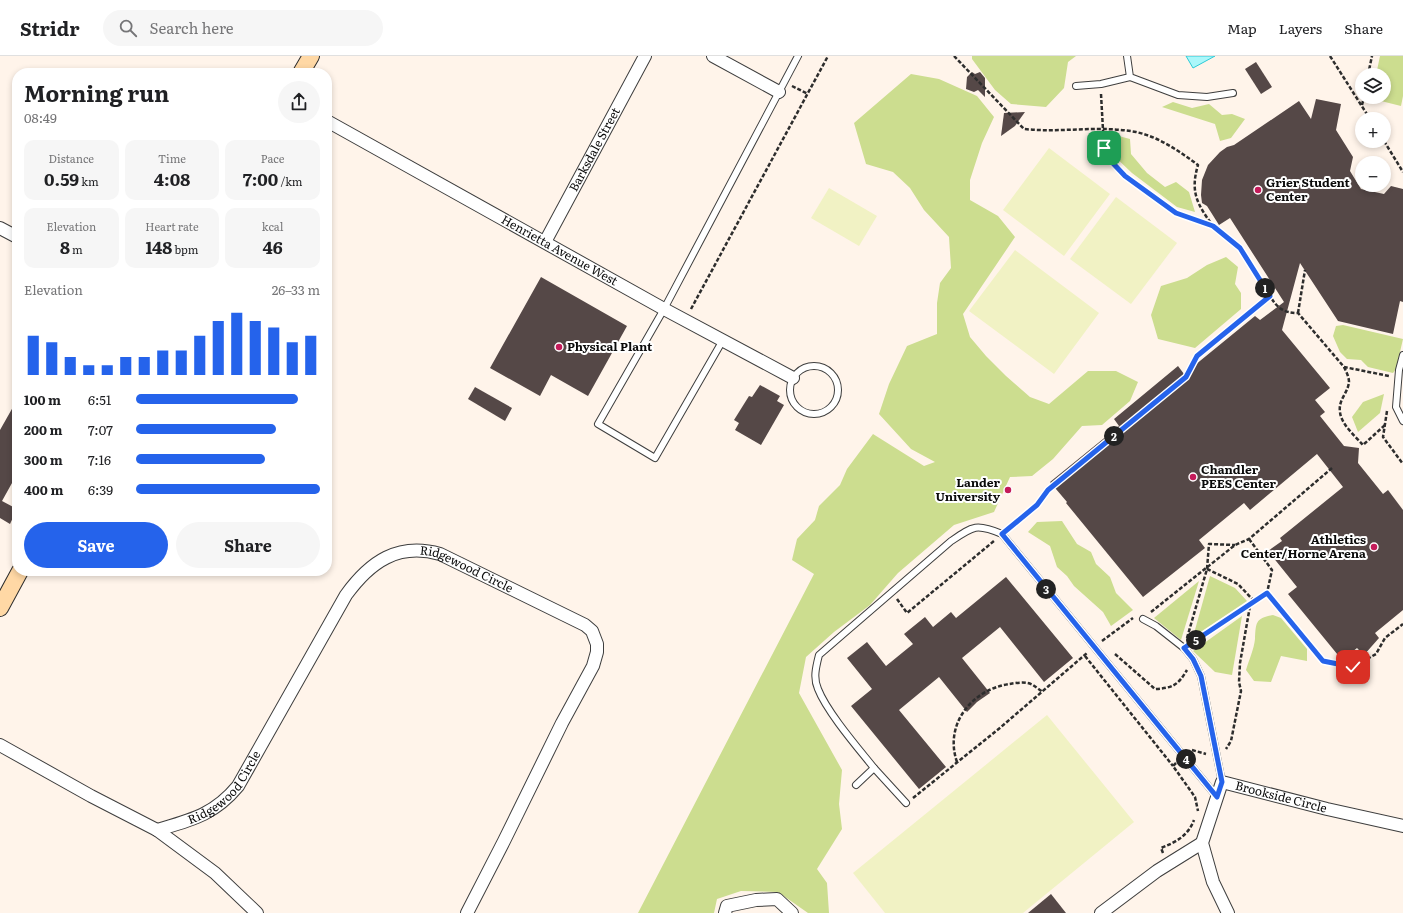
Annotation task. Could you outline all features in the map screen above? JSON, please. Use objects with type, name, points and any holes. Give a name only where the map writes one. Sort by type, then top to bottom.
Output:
[{"type":"main road","points":[[304,68],[310,56]]},
{"type":"main road","points":[[0,608],[17,576]]},
{"type":"street","name":"Barksdale Street","points":[[545,242],[645,56]]},
{"type":"street","points":[[714,56],[782,87]]},
{"type":"street","name":"Henrietta Avenue West","points":[[332,124],[664,309],[793,378]]},
{"type":"street","points":[[0,228],[12,234]]},
{"type":"street","name":"Ridgewood Circle","points":[[157,830],[204,815],[227,799],[238,786],[354,583],[369,568],[388,556],[402,551],[426,550],[440,554],[585,625],[592,631],[597,644],[597,652],[593,666],[562,723],[467,913]]},
{"type":"street","points":[[0,745],[91,796],[157,830],[215,873],[257,913]]},
{"type":"street","name":"Brookside Circle","points":[[1202,842],[1222,782],[1403,826]]},
{"type":"street","points":[[1101,913],[1157,871],[1202,842],[1213,882],[1228,913]]},
{"type":"street","points":[[725,913],[727,906],[756,900],[777,899],[792,913]]},
{"type":"lane","points":[[723,340],[655,458],[598,424],[664,309],[798,56]]},
{"type":"lane","points":[[1127,56],[1130,77]]},
{"type":"lane","points":[[1076,86],[1101,84],[1130,77],[1178,95],[1207,97],[1233,93]]},
{"type":"lane","points":[[1403,355],[1399,370],[1396,407],[1403,421]]},
{"type":"lane","points":[[819,366],[832,374],[838,388],[834,403],[823,413],[808,414],[795,406],[789,392],[793,378],[804,368],[819,366]]},
{"type":"lane","points":[[906,803],[874,768],[830,709],[818,688],[815,672],[819,655],[966,531],[983,526],[1002,534],[1217,797]]},
{"type":"lane","points":[[1143,619],[1156,626],[1184,648],[1193,659],[1201,676],[1222,782]]},
{"type":"lane","points":[[856,785],[874,768]]},
{"type":"path","points":[[686,320],[828,56]]},
{"type":"path","points":[[954,56],[1024,129],[1104,129],[1136,132],[1151,136],[1175,148],[1198,165],[1195,188],[1199,206],[1213,226],[1240,248],[1275,305],[1288,313],[1298,313]]},
{"type":"path","points":[[1330,56],[1366,112]]},
{"type":"path","points":[[1369,68],[1372,56]]},
{"type":"path","points":[[1101,84],[1104,148],[1108,158],[1115,167],[1176,213],[1213,226]]},
{"type":"path","points":[[782,87],[808,94]]},
{"type":"path","points":[[1388,148],[1403,172]]},
{"type":"path","points":[[1304,270],[1298,313],[1344,367],[1349,380],[1347,391],[1340,402],[1340,412],[1343,422],[1362,446],[1385,425]]},
{"type":"path","points":[[892,593],[908,613],[1037,505],[1048,490],[1186,377],[1197,356],[1270,296]]},
{"type":"path","points":[[1344,367],[1392,377]]},
{"type":"path","points":[[1108,637],[1135,616],[1143,619],[1235,545],[1249,540],[1332,468]]},
{"type":"path","points":[[1184,648],[1267,593],[1272,570],[1249,540]]},
{"type":"path","points":[[1184,648],[1207,569],[1209,544],[1235,545]]},
{"type":"path","points":[[1207,569],[1238,584],[1255,602]]},
{"type":"path","points":[[1267,593],[1323,661],[1353,667],[1376,654],[1385,638],[1403,624]]},
{"type":"path","points":[[1101,642],[1107,647]]},
{"type":"path","points":[[906,803],[1043,692],[1094,647]]},
{"type":"path","points":[[1113,652],[1155,689],[1168,688],[1180,682],[1193,659]]},
{"type":"path","points":[[1085,656],[1173,766]]},
{"type":"path","points":[[957,762],[953,750],[953,738],[958,722],[967,707],[981,694],[991,688],[1022,683],[1032,685],[1043,692]]},
{"type":"green space","points":[[972,56],[1076,56],[1068,62],[1064,88],[1046,107],[1011,104],[995,90],[972,59]]},
{"type":"green space","points":[[1380,56],[1403,56],[1403,96],[1401,106],[1391,104],[1391,68],[1377,68]]},
{"type":"green space","points":[[911,74],[939,79],[977,96],[994,117],[982,143],[970,180],[970,200],[998,216],[1015,237],[963,314],[970,337],[1006,376],[1030,397],[1049,404],[1088,371],[1116,371],[1138,382],[1130,401],[1102,425],[1082,426],[1053,459],[1032,476],[1010,477],[994,512],[954,525],[898,573],[870,605],[834,632],[806,657],[799,693],[842,770],[839,804],[842,829],[817,869],[827,883],[829,913],[808,913],[778,892],[741,891],[717,899],[714,913],[638,913],[814,574],[792,560],[797,539],[815,520],[819,506],[840,485],[847,469],[873,434],[924,466],[935,462],[911,449],[879,414],[889,384],[907,346],[937,334],[937,303],[940,283],[951,268],[949,237],[924,210],[910,188],[893,172],[866,164],[854,123]]},
{"type":"green space","points":[[1173,102],[1192,108],[1209,104],[1222,115],[1232,114],[1245,119],[1231,138],[1220,141],[1215,124],[1162,107]]},
{"type":"green space","points":[[1111,134],[1130,139],[1131,154],[1147,173],[1165,187],[1176,182],[1189,192],[1195,212],[1177,207],[1132,173],[1113,155]]},
{"type":"green space","points":[[1049,148],[1110,194],[1064,256],[1003,210]]},
{"type":"green space","points":[[829,188],[877,216],[859,246],[811,218]]},
{"type":"green space","points":[[1116,197],[1177,243],[1131,304],[1070,259]]},
{"type":"green space","points":[[1015,250],[1099,313],[1054,374],[969,311]]},
{"type":"green space","points":[[1226,257],[1238,267],[1235,284],[1241,293],[1241,309],[1195,348],[1158,339],[1151,315],[1161,286],[1187,278],[1207,265]]},
{"type":"green space","points":[[1343,325],[1403,339],[1396,369],[1393,373],[1368,367],[1361,360],[1347,359],[1340,352],[1333,336],[1336,326]]},
{"type":"green space","points":[[1384,394],[1380,413],[1358,432],[1352,417],[1363,402]]},
{"type":"green space","points":[[1062,521],[1077,544],[1091,552],[1096,564],[1110,577],[1116,593],[1133,610],[1111,626],[1103,612],[1074,586],[1067,576],[1057,567],[1050,546],[1028,532],[1037,522]]},
{"type":"green space","points":[[1210,576],[1235,588],[1247,601],[1193,637]]},
{"type":"green space","points":[[1199,581],[1181,640],[1154,618]]},
{"type":"green space","points":[[1273,615],[1281,618],[1307,649],[1307,661],[1281,656],[1271,682],[1254,681],[1246,670],[1254,647],[1256,625],[1263,618]]},
{"type":"green space","points":[[1242,616],[1232,675],[1215,672],[1193,651]]},
{"type":"green space","points":[[1047,715],[1134,822],[1023,913],[885,913],[853,873]]},
{"type":"water","points":[[1186,56],[1215,56],[1193,68]]},
{"type":"building","points":[[1256,62],[1272,87],[1261,94],[1245,69]]},
{"type":"building","points":[[972,72],[975,74],[980,72],[985,78],[985,97],[978,90],[974,92],[966,89],[967,77]]},
{"type":"building","points":[[1316,99],[1341,104],[1336,130],[1353,157],[1350,171],[1355,179],[1355,192],[1375,192],[1384,194],[1386,192],[1391,192],[1391,186],[1403,189],[1403,302],[1400,301],[1393,334],[1338,321],[1300,263],[1282,330],[1330,388],[1315,400],[1325,412],[1320,416],[1344,446],[1359,448],[1358,463],[1383,494],[1388,490],[1403,510],[1403,610],[1375,633],[1379,638],[1364,655],[1357,648],[1342,660],[1288,594],[1297,587],[1268,551],[1282,541],[1280,538],[1343,487],[1317,454],[1250,510],[1244,503],[1199,540],[1205,548],[1143,597],[1050,482],[1119,426],[1114,419],[1178,366],[1184,374],[1255,316],[1260,320],[1284,302],[1230,218],[1219,225],[1207,206],[1202,203],[1202,180],[1208,165],[1220,152],[1227,147],[1234,145],[1299,101],[1311,119]]},
{"type":"building","points":[[1025,112],[1015,126],[1001,136],[1004,113]]},
{"type":"building","name":"Physical Plant","points":[[541,277],[627,326],[588,396],[551,375],[540,396],[490,368]]},
{"type":"building","points":[[760,385],[780,396],[777,401],[784,405],[761,445],[735,430],[739,423],[734,420],[749,396],[752,397]]},
{"type":"building","points":[[475,387],[512,408],[505,421],[468,399]]},
{"type":"building","points":[[12,409],[12,483],[2,501],[12,506],[12,520],[10,524],[0,518],[0,430]]},
{"type":"building","points":[[1006,577],[1073,658],[1044,682],[1000,627],[962,658],[990,693],[977,702],[967,712],[939,677],[899,710],[946,767],[919,789],[851,706],[872,689],[847,658],[867,642],[886,666],[913,644],[904,634],[925,617],[933,627],[951,612],[956,618]]},
{"type":"building","points":[[1051,894],[1066,913],[1028,913]]},
{"type":"place","name":"Grier Student Center","points":[[1258,190]]},
{"type":"place","name":"Physical Plant","points":[[559,347]]},
{"type":"place","name":"Chandler PEES Center","points":[[1193,477]]},
{"type":"place","name":"Lander University","points":[[1008,490]]},
{"type":"place","name":"Athletics Center/Horne Arena","points":[[1374,547]]},
{"type":"route","points":[[1104,148],[1108,158],[1125,176],[1176,213],[1213,226],[1240,248],[1270,296],[1197,356],[1186,377],[1048,490],[1037,505],[1002,534],[1217,797],[1222,782],[1201,676],[1193,659],[1184,648],[1267,593],[1323,661],[1353,667]]}]
